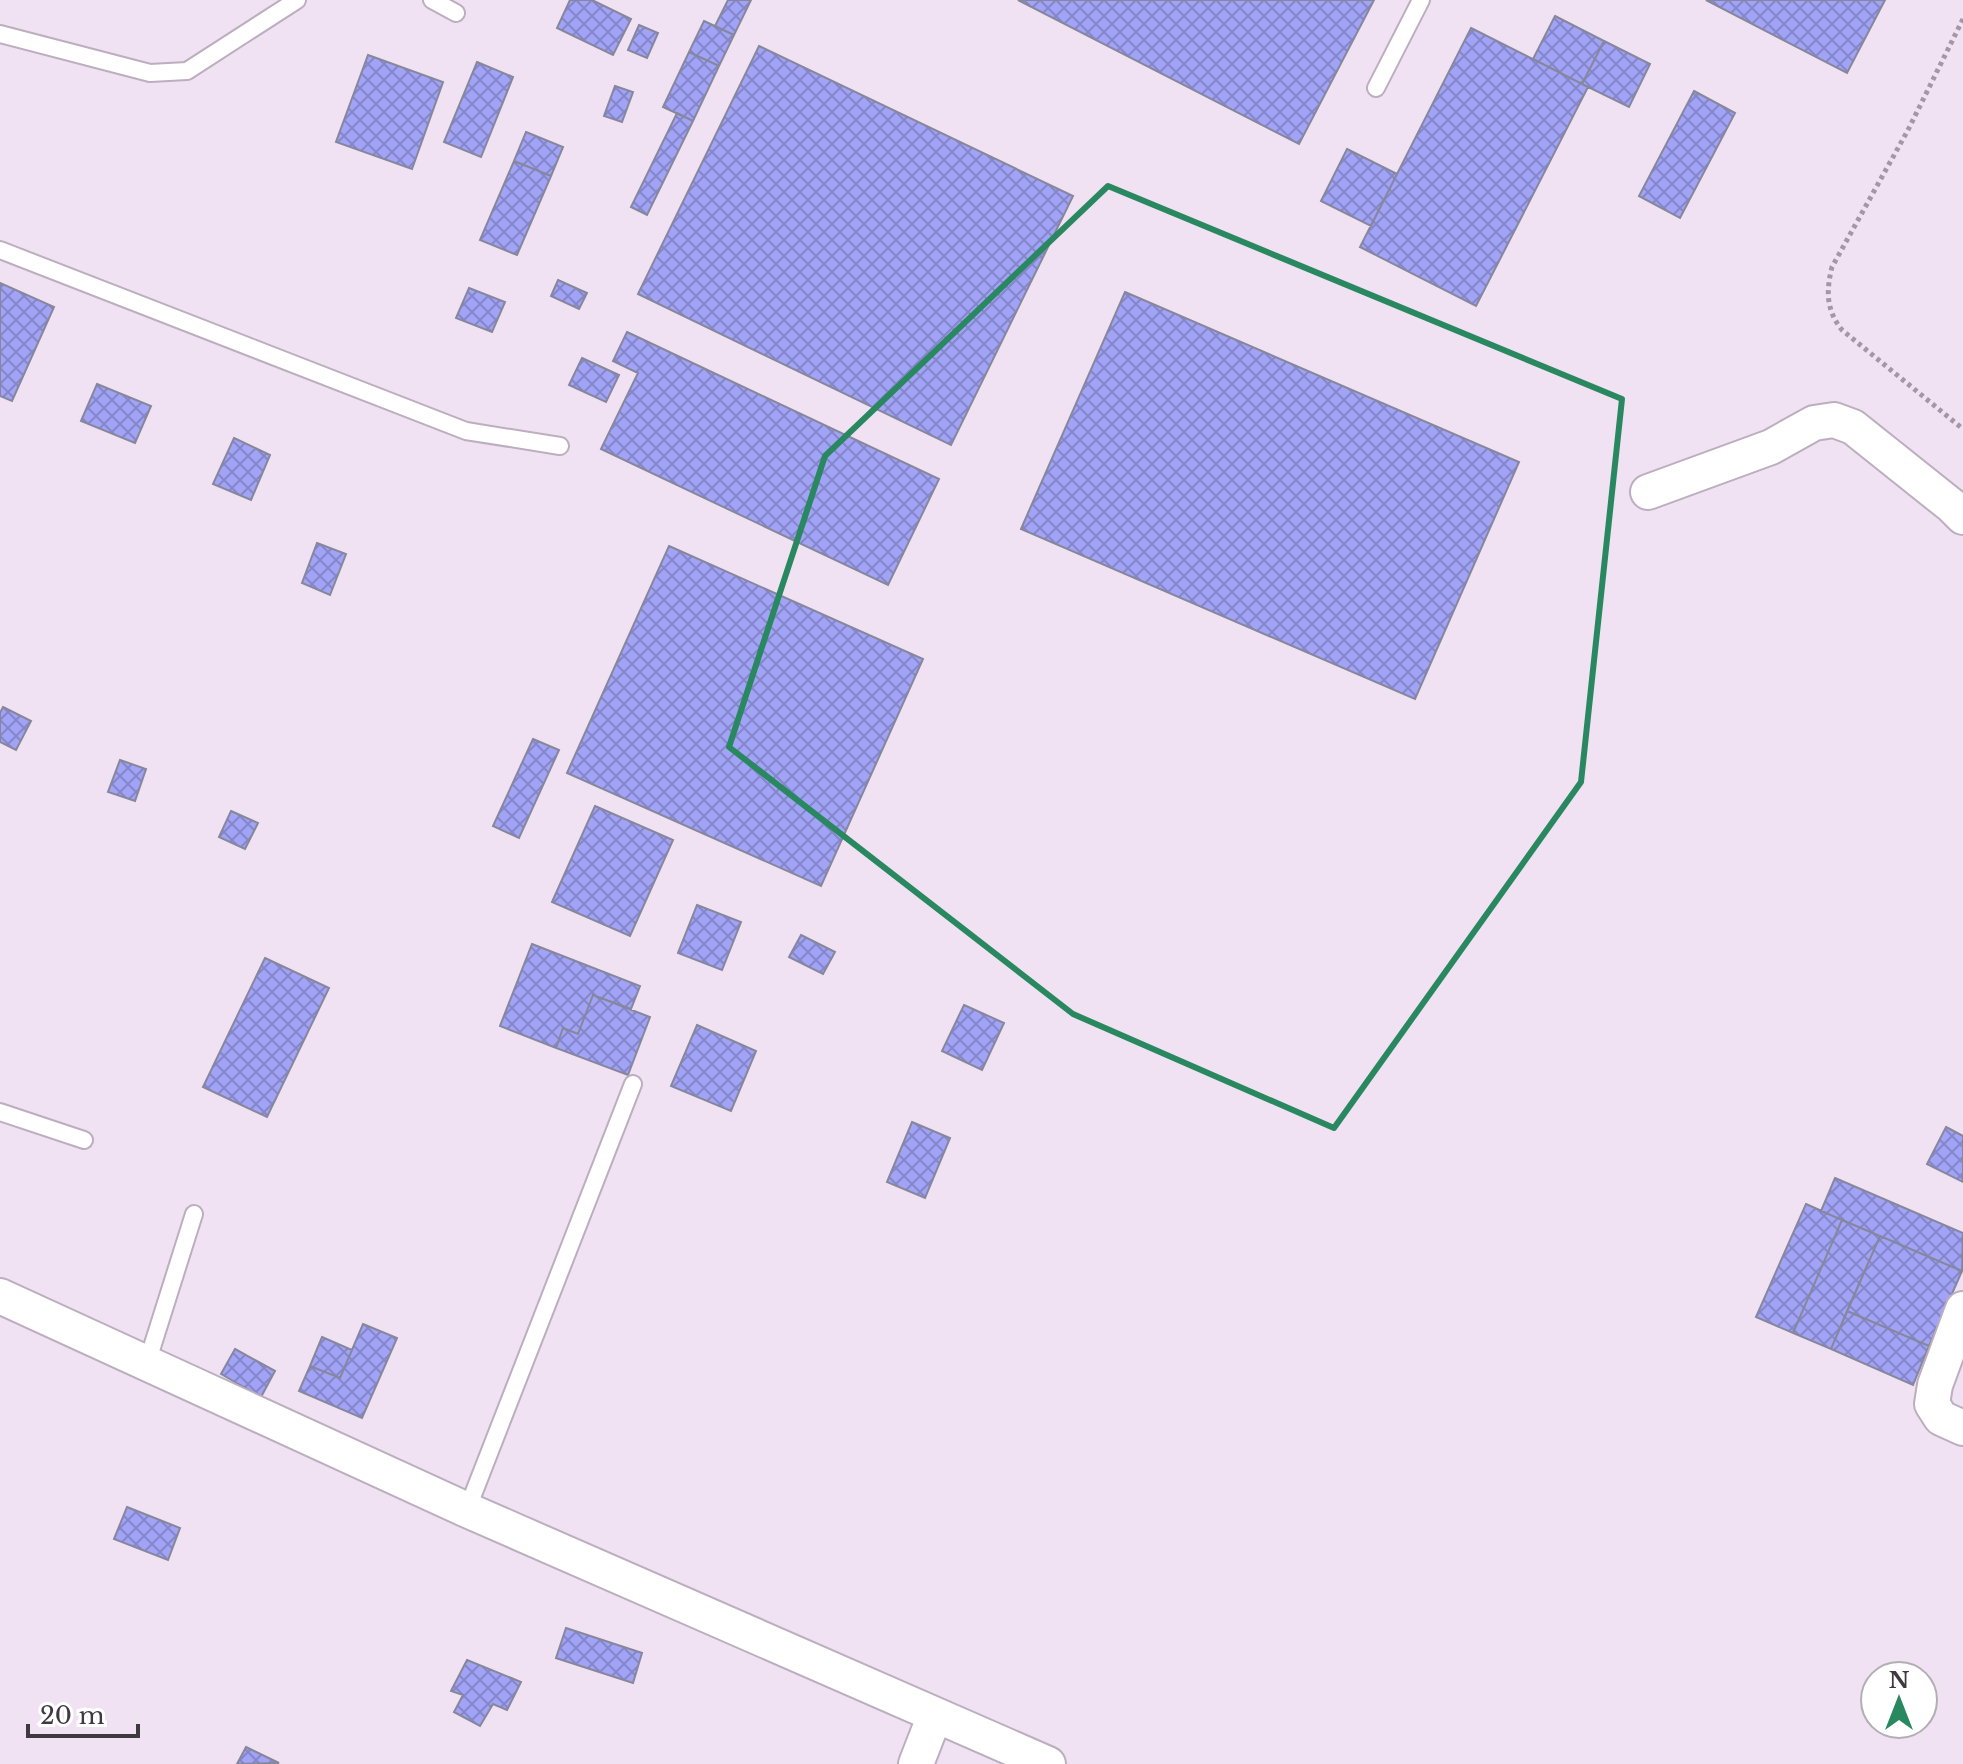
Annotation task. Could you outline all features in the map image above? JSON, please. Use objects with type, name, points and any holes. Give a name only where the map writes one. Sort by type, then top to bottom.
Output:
[{"type":"street","points":[[1648,492],[1771,447],[1814,423],[1834,420],[1853,427],[1963,517]]},
{"type":"street","points":[[0,1296],[467,1510],[1048,1764]]},
{"type":"street","points":[[1963,1309],[1935,1385],[1932,1404],[1941,1418],[1963,1428]]},
{"type":"street","points":[[916,1764],[935,1715]]},
{"type":"lane","points":[[0,34],[150,73],[187,71],[297,0]]},
{"type":"lane","points":[[432,0],[456,13]]},
{"type":"lane","points":[[1376,88],[1421,0]]},
{"type":"lane","points":[[0,250],[466,431],[560,446]]},
{"type":"lane","points":[[467,1510],[633,1084]]},
{"type":"lane","points":[[0,1112],[84,1140]]},
{"type":"lane","points":[[147,1363],[194,1214]]},
{"type":"path","points":[[1963,19],[1908,130],[1832,267],[1828,287],[1832,318],[1842,330],[1963,429]]},
{"type":"highlighted area","points":[[1108,186],[1622,399],[1581,782],[1334,1128],[1073,1014],[729,747],[825,456]]},
{"type":"building","points":[[570,0],[592,0],[631,19],[613,55],[557,28]]},
{"type":"building","points":[[728,0],[751,0],[734,35],[715,26]]},
{"type":"building","points":[[1018,0],[1374,0],[1299,144]]},
{"type":"building","points":[[1706,0],[1885,0],[1847,73]]},
{"type":"building","points":[[1555,16],[1604,41],[1582,84],[1533,59]]},
{"type":"building","points":[[704,21],[734,35],[719,66],[689,52]]},
{"type":"building","points":[[639,25],[658,33],[647,58],[628,50]]},
{"type":"building","points":[[1471,28],[1588,87],[1476,306],[1360,247]]},
{"type":"building","points":[[1604,41],[1650,64],[1629,107],[1582,84]]},
{"type":"building","points":[[759,46],[1073,196],[951,445],[638,294]]},
{"type":"building","points":[[689,52],[719,66],[693,121],[663,107]]},
{"type":"building","points":[[368,55],[443,82],[412,169],[336,142]]},
{"type":"building","points":[[477,62],[513,77],[481,157],[444,142]]},
{"type":"building","points":[[615,86],[633,92],[622,122],[604,116]]},
{"type":"building","points":[[1694,91],[1735,113],[1680,218],[1639,196]]},
{"type":"building","points":[[677,113],[693,121],[647,215],[631,207]]},
{"type":"building","points":[[526,132],[563,147],[551,176],[514,161]]},
{"type":"building","points":[[1347,149],[1397,174],[1371,226],[1321,201]]},
{"type":"building","points":[[514,161],[551,176],[517,255],[480,240]]},
{"type":"building","points":[[558,280],[587,293],[579,309],[551,296]]},
{"type":"building","points":[[0,283],[54,307],[12,401],[0,396]]},
{"type":"building","points":[[469,288],[505,302],[492,332],[456,318]]},
{"type":"building","points":[[1125,292],[1519,462],[1415,699],[1021,529]]},
{"type":"building","points":[[627,332],[939,479],[888,585],[601,449],[638,373],[613,361]]},
{"type":"building","points":[[582,358],[619,375],[606,402],[569,385]]},
{"type":"building","points":[[97,384],[151,406],[135,443],[81,421]]},
{"type":"building","points":[[234,438],[270,455],[251,500],[213,484]]},
{"type":"building","points":[[317,543],[346,554],[330,595],[302,583]]},
{"type":"building","points":[[669,546],[923,659],[821,886],[567,773]]},
{"type":"building","points":[[3,707],[31,721],[16,750],[0,742],[0,713]]},
{"type":"building","points":[[533,739],[559,750],[519,838],[493,826]]},
{"type":"building","points":[[120,760],[146,769],[135,801],[108,792]]},
{"type":"building","points":[[595,806],[673,840],[630,936],[552,902]]},
{"type":"building","points":[[231,811],[258,823],[245,849],[219,837]]},
{"type":"building","points":[[697,905],[741,922],[722,970],[678,953]]},
{"type":"building","points":[[801,935],[835,952],[823,974],[789,957]]},
{"type":"building","points":[[532,944],[640,986],[631,1009],[593,995],[578,1034],[563,1028],[556,1048],[500,1026]]},
{"type":"building","points":[[265,958],[329,988],[267,1117],[203,1087]]},
{"type":"building","points":[[593,995],[650,1017],[628,1075],[556,1048],[563,1028],[578,1034]]},
{"type":"building","points":[[964,1005],[1004,1023],[982,1070],[942,1051]]},
{"type":"building","points":[[697,1025],[756,1051],[731,1111],[671,1086]]},
{"type":"building","points":[[912,1122],[950,1138],[925,1198],[887,1182]]},
{"type":"building","points":[[1946,1127],[1963,1136],[1963,1182],[1927,1164]]},
{"type":"building","points":[[1835,1178],[1963,1233],[1962,1271],[1821,1211]]},
{"type":"building","points":[[1806,1204],[1842,1220],[1793,1333],[1756,1317]]},
{"type":"building","points":[[1842,1220],[1880,1236],[1831,1349],[1793,1333]]},
{"type":"building","points":[[1880,1236],[1962,1271],[1929,1346],[1847,1311]]},
{"type":"building","points":[[1847,1311],[1929,1346],[1913,1385],[1831,1349]]},
{"type":"building","points":[[363,1324],[397,1338],[362,1418],[299,1391],[310,1366],[340,1378]]},
{"type":"building","points":[[322,1337],[352,1350],[340,1378],[310,1366]]},
{"type":"building","points":[[235,1349],[275,1371],[261,1397],[221,1374]]},
{"type":"building","points":[[127,1507],[180,1528],[168,1560],[114,1539]]},
{"type":"building","points":[[566,1628],[642,1653],[633,1683],[556,1658]]},
{"type":"building","points":[[467,1660],[521,1682],[507,1710],[493,1704],[480,1726],[454,1712],[463,1695],[451,1691]]},
{"type":"building","points":[[246,1747],[279,1763],[237,1764]]}]
